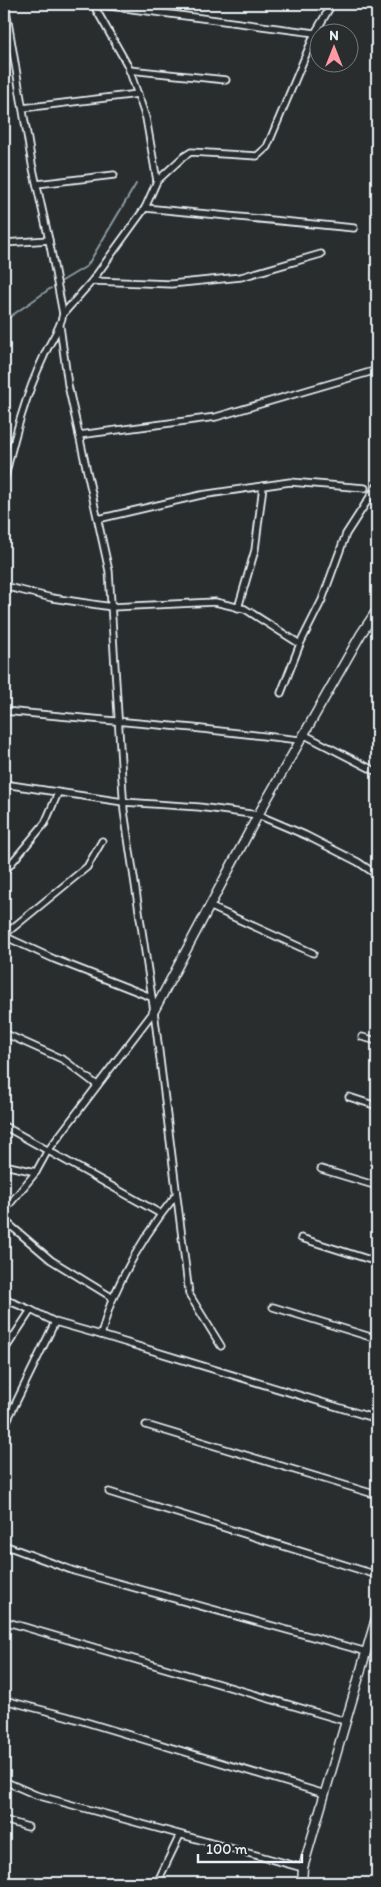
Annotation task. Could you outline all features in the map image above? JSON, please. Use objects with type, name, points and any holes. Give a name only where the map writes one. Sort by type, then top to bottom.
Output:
[{"type":"street","points":[[4,481],[20,420],[44,355],[60,326],[63,314],[50,240],[37,184],[5,4]]},
{"type":"street","points":[[93,4],[308,32]]},
{"type":"street","points":[[93,4],[129,70],[138,94],[146,118],[157,181]]},
{"type":"street","points":[[321,22],[332,4]]},
{"type":"street","points":[[63,314],[92,281],[145,208],[157,181],[183,157],[191,152],[257,156],[262,153],[267,147],[308,50]]},
{"type":"street","points":[[129,70],[226,80]]},
{"type":"street","points":[[23,108],[138,94]]},
{"type":"street","points":[[37,184],[114,175]]},
{"type":"street","points":[[145,208],[354,228]]},
{"type":"street","points":[[4,243],[50,240]]},
{"type":"street","points":[[92,281],[171,284],[241,277],[320,254]]},
{"type":"street","points":[[60,326],[68,385],[110,571],[123,802],[154,1011],[189,1294],[221,1346]]},
{"type":"street","points":[[79,434],[216,417],[370,372]]},
{"type":"street","points":[[98,519],[201,495],[290,482],[365,488]]},
{"type":"street","points":[[238,608],[256,550],[264,486]]},
{"type":"street","points":[[281,693],[300,644],[322,600],[346,534],[377,486]]},
{"type":"street","points":[[4,586],[52,598],[112,607],[215,602],[245,609],[300,644]]},
{"type":"street","points":[[4,1211],[36,1172],[47,1152],[154,1011],[258,815],[361,634],[377,610]]},
{"type":"street","points":[[4,711],[302,737],[377,772]]},
{"type":"street","points":[[4,784],[123,802],[199,807],[258,815],[305,835],[358,862],[377,875]]},
{"type":"street","points":[[4,872],[45,823],[58,793]]},
{"type":"street","points":[[102,841],[87,867],[4,936],[54,959],[151,997]]},
{"type":"street","points":[[209,906],[312,953]]},
{"type":"street","points":[[4,1033],[64,1060],[97,1085]]},
{"type":"street","points":[[362,1037],[377,1041]]},
{"type":"street","points":[[349,1097],[377,1106]]},
{"type":"street","points":[[4,1126],[47,1152],[161,1214]]},
{"type":"street","points":[[4,1165],[36,1172]]},
{"type":"street","points":[[321,1169],[377,1186]]},
{"type":"street","points":[[101,1334],[113,1298],[132,1260],[161,1214],[176,1195]]},
{"type":"street","points":[[4,1220],[51,1260],[113,1298]]},
{"type":"street","points":[[301,1238],[377,1262]]},
{"type":"street","points":[[4,1299],[54,1322],[101,1334],[377,1420]]},
{"type":"street","points":[[274,1307],[377,1339]]},
{"type":"street","points":[[4,1351],[31,1310]]},
{"type":"street","points":[[4,1427],[54,1322]]},
{"type":"street","points":[[146,1425],[377,1495]]},
{"type":"street","points":[[109,1492],[377,1575]]},
{"type":"street","points":[[4,1545],[74,1571],[367,1652]]},
{"type":"street","points":[[302,1883],[303,1868],[377,1614]]},
{"type":"street","points":[[4,1621],[345,1721]]},
{"type":"street","points":[[4,1700],[66,1716],[325,1794]]},
{"type":"street","points":[[4,1781],[36,1794],[303,1868]]},
{"type":"street","points":[[4,1820],[28,1827]]},
{"type":"street","points":[[157,1883],[180,1835]]},
{"type":"street","points":[[16,1880],[27,1883]]},
{"type":"waterway","points":[[62,281],[87,266],[136,184]]},
{"type":"waterway","points":[[4,321],[51,288]]}]
